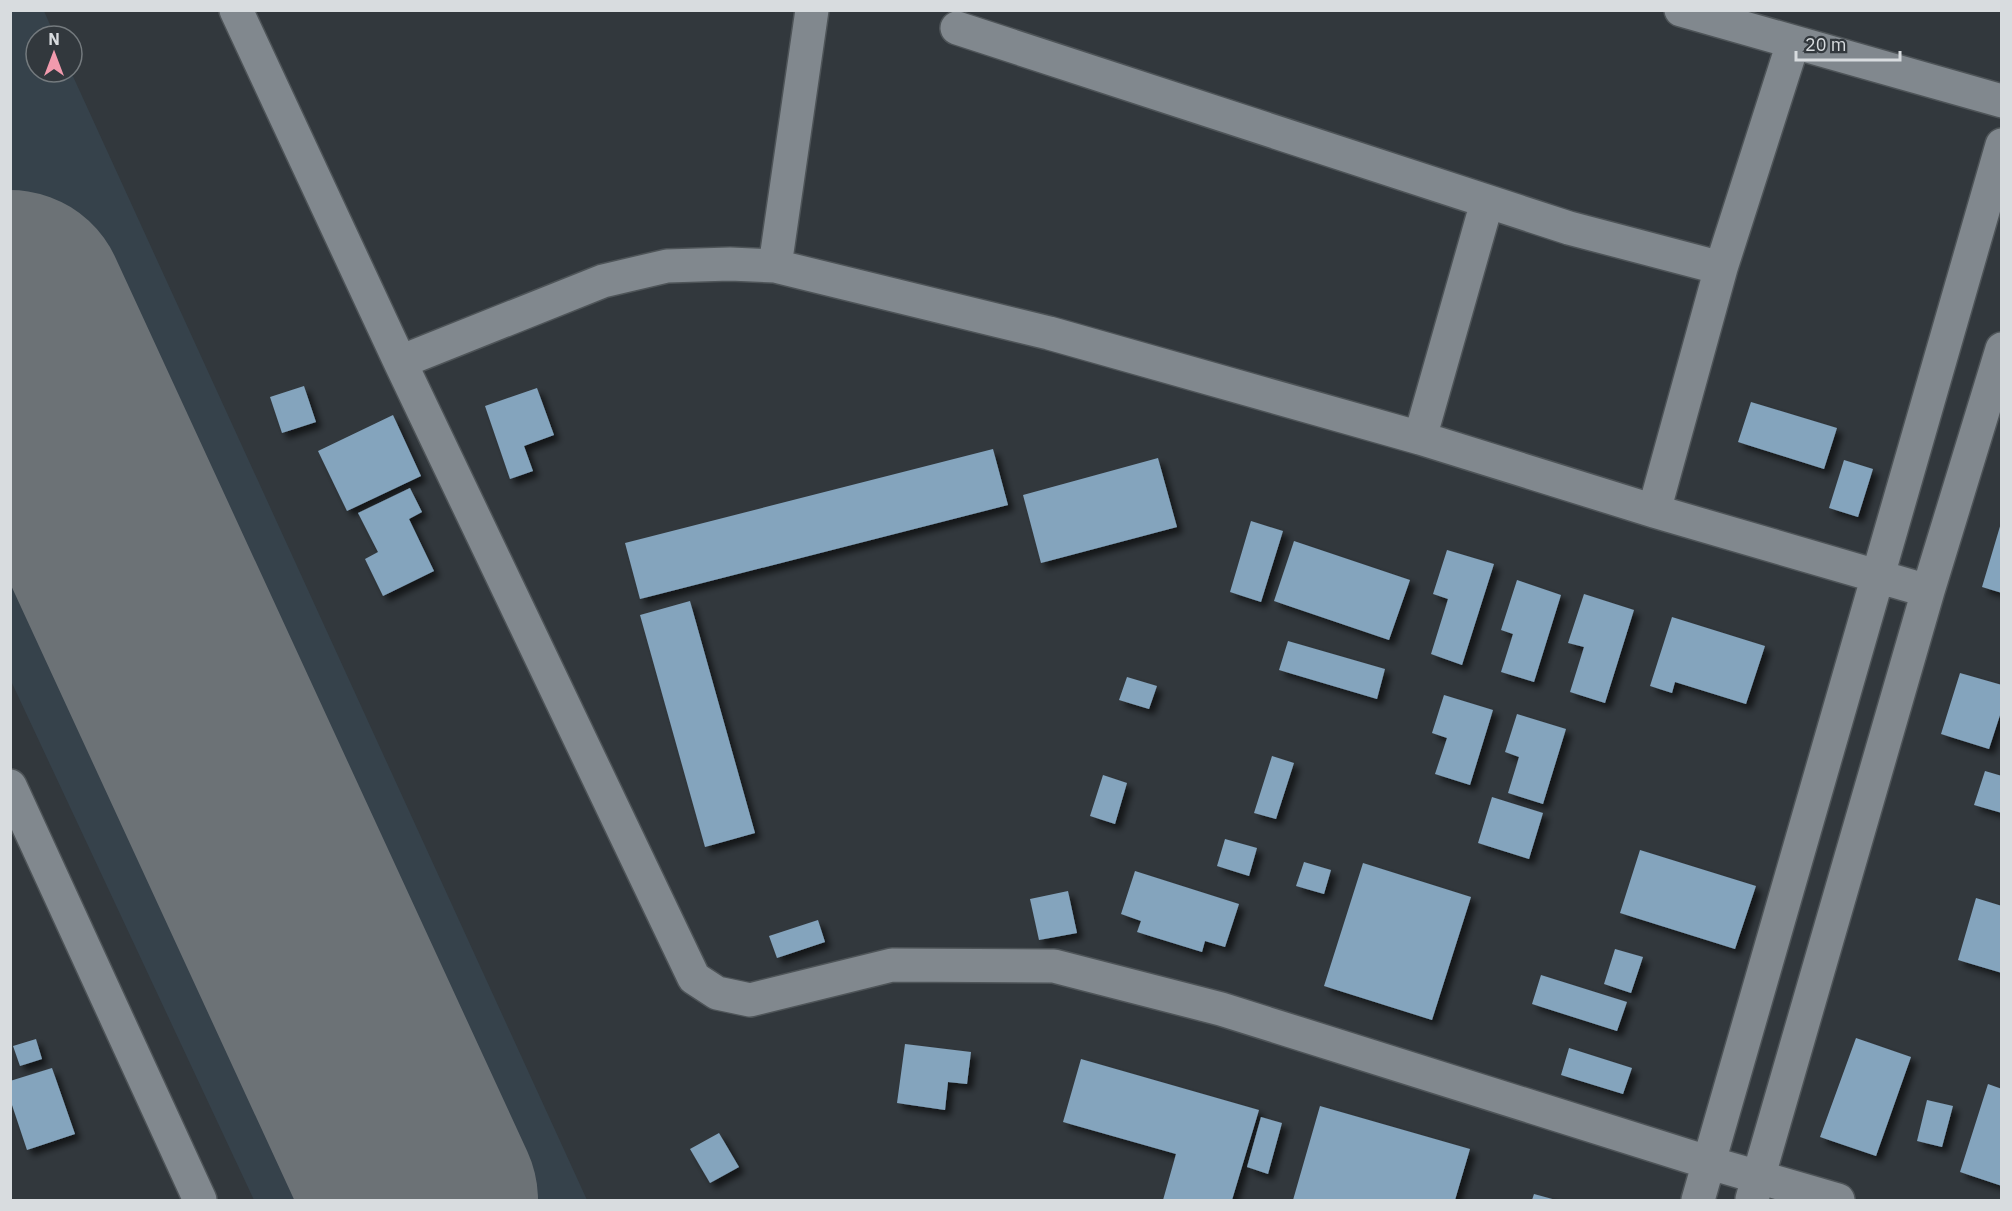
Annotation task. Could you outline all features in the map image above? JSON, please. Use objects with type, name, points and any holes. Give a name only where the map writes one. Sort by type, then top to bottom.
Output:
[{"type":"street","points":[[236,10],[400,362],[693,978],[717,993],[750,1000],[892,965],[1054,966],[1221,1009],[1710,1163],[1755,1189],[1838,1200]]},
{"type":"street","points":[[775,266],[812,10]]},
{"type":"street","points":[[1681,10],[2001,100]]},
{"type":"street","points":[[957,28],[1569,228],[1721,268]]},
{"type":"street","points":[[1654,511],[1721,268],[1793,43]]},
{"type":"street","points":[[1698,1200],[2001,145]]},
{"type":"street","points":[[1420,438],[1487,202]]},
{"type":"street","points":[[400,362],[603,281],[667,266],[730,264],[775,266],[1049,333],[1420,438],[1654,511],[1928,591]]},
{"type":"street","points":[[1755,1189],[1928,591],[2001,349]]},
{"type":"street","points":[[10,786],[22,843],[200,1200]]},
{"type":"shaded area","points":[[10,11],[44,11],[50,24],[24,24],[24,84],[76,84],[587,1200],[254,1200],[11,681]]},
{"type":"building","points":[[304,386],[316,422],[282,433],[270,397]]},
{"type":"building","points":[[537,388],[554,435],[524,446],[533,471],[510,479],[485,406]]},
{"type":"building","points":[[1751,402],[1837,428],[1824,469],[1738,442]]},
{"type":"building","points":[[393,415],[421,476],[347,511],[318,451]]},
{"type":"building","points":[[993,449],[1008,505],[640,599],[625,543]]},
{"type":"building","points":[[1158,458],[1177,527],[1041,563],[1023,495]]},
{"type":"building","points":[[1844,460],[1873,469],[1858,517],[1829,508]]},
{"type":"building","points":[[410,488],[422,512],[409,519],[434,571],[383,596],[365,559],[378,552],[358,513]]},
{"type":"building","points":[[1251,521],[1283,531],[1261,602],[1230,592]]},
{"type":"building","points":[[2002,523],[2002,593],[1982,587]]},
{"type":"building","points":[[1294,541],[1410,580],[1389,640],[1274,601]]},
{"type":"building","points":[[1447,550],[1494,564],[1462,665],[1431,654],[1448,599],[1433,594]]},
{"type":"building","points":[[1517,580],[1561,595],[1534,682],[1501,672],[1513,634],[1501,630]]},
{"type":"building","points":[[1584,594],[1634,610],[1605,703],[1570,692],[1584,647],[1568,643]]},
{"type":"building","points":[[690,601],[755,833],[705,847],[640,615]]},
{"type":"building","points":[[1672,617],[1765,646],[1746,704],[1675,682],[1672,693],[1650,686]]},
{"type":"building","points":[[1288,641],[1385,669],[1377,699],[1279,670]]},
{"type":"building","points":[[1960,673],[2002,685],[2002,709],[1989,749],[1941,734]]},
{"type":"building","points":[[1127,677],[1157,686],[1149,709],[1119,700]]},
{"type":"building","points":[[1444,695],[1493,710],[1470,785],[1435,774],[1447,738],[1432,733]]},
{"type":"building","points":[[1517,714],[1566,729],[1543,804],[1508,793],[1519,757],[1505,752]]},
{"type":"building","points":[[1272,756],[1294,763],[1276,819],[1254,813]]},
{"type":"building","points":[[1985,771],[2002,776],[2002,813],[1974,805]]},
{"type":"building","points":[[1103,775],[1127,783],[1115,824],[1090,816]]},
{"type":"building","points":[[1492,797],[1543,813],[1529,859],[1478,843]]},
{"type":"building","points":[[1225,839],[1257,848],[1249,876],[1217,866]]},
{"type":"building","points":[[1640,850],[1756,886],[1735,949],[1620,913]]},
{"type":"building","points":[[1304,862],[1331,870],[1324,894],[1296,886]]},
{"type":"building","points":[[1363,863],[1471,897],[1432,1020],[1324,986]]},
{"type":"building","points":[[1135,871],[1239,904],[1225,947],[1205,941],[1202,952],[1137,932],[1141,921],[1121,914]]},
{"type":"building","points":[[1068,891],[1077,933],[1039,940],[1030,899]]},
{"type":"building","points":[[1976,898],[2002,906],[2002,973],[1958,960]]},
{"type":"building","points":[[818,920],[825,942],[777,958],[769,936]]},
{"type":"building","points":[[1615,949],[1643,957],[1631,993],[1604,984]]},
{"type":"building","points":[[1541,975],[1627,1002],[1617,1031],[1532,1004]]},
{"type":"building","points":[[1856,1038],[1911,1057],[1876,1156],[1820,1137]]},
{"type":"building","points":[[36,1039],[42,1059],[20,1066],[13,1046]]},
{"type":"building","points":[[905,1044],[971,1052],[967,1084],[948,1082],[945,1110],[897,1103]]},
{"type":"building","points":[[1569,1048],[1632,1068],[1623,1094],[1561,1075]]},
{"type":"building","points":[[1081,1059],[1259,1110],[1232,1200],[1163,1200],[1176,1154],[1063,1122]]},
{"type":"building","points":[[52,1068],[75,1134],[27,1150],[10,1099],[10,1081]]},
{"type":"building","points":[[1988,1084],[2002,1089],[2002,1186],[1960,1172]]},
{"type":"building","points":[[1927,1100],[1953,1106],[1942,1147],[1917,1141]]},
{"type":"building","points":[[1320,1106],[1470,1149],[1455,1200],[1293,1200]]},
{"type":"building","points":[[1261,1117],[1282,1123],[1268,1174],[1247,1167]]},
{"type":"building","points":[[719,1133],[739,1167],[710,1183],[690,1149]]},
{"type":"building","points":[[1534,1194],[1556,1200],[1532,1200]]},
{"type":"runway","points":[[10,306],[422,1200]]}]
